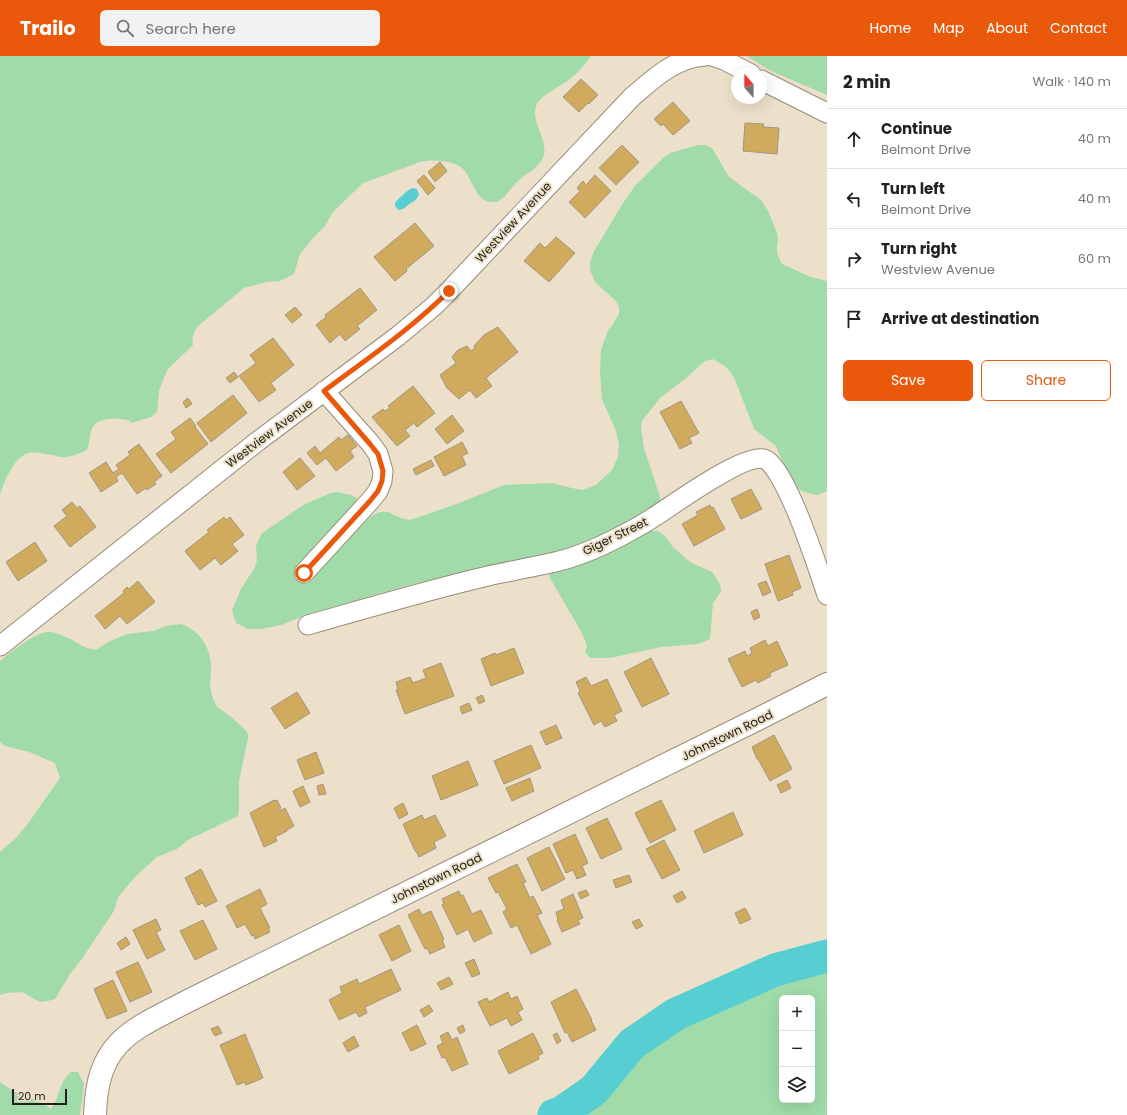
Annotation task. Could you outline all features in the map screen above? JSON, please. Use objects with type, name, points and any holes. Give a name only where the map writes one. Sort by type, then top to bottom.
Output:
[{"type":"street","name":"Westview Avenue","points":[[0,646],[189,494],[398,336],[434,306],[632,97],[673,65],[686,60],[705,56]]},
{"type":"street","points":[[712,56],[739,68]]},
{"type":"street","points":[[767,83],[827,113]]},
{"type":"street","points":[[304,573],[370,501],[378,491],[382,481],[383,471],[378,454],[324,391]]},
{"type":"street","name":"Giger Street","points":[[308,625],[488,576],[568,558],[619,537],[652,518],[694,490],[742,463],[754,459],[764,459],[772,464],[779,473],[789,493],[827,594]]},
{"type":"street","name":"Johnstown Road","points":[[95,1115],[95,1101],[101,1071],[108,1056],[119,1042],[133,1031],[192,999],[758,720],[827,684]]},
{"type":"green space","points":[[0,56],[591,56],[574,76],[543,97],[537,104],[535,118],[544,146],[542,160],[536,167],[518,181],[501,200],[488,202],[483,199],[475,190],[463,169],[454,164],[442,161],[420,162],[363,183],[333,212],[325,226],[300,254],[294,274],[280,281],[266,282],[244,288],[198,326],[193,335],[193,345],[167,370],[159,391],[157,412],[151,417],[131,423],[130,421],[113,418],[102,420],[93,426],[87,450],[69,457],[33,453],[24,455],[10,470],[0,495]]},
{"type":"green space","points":[[747,56],[827,56],[827,95],[771,71]]},
{"type":"green space","points":[[698,145],[705,145],[712,148],[729,177],[761,200],[768,211],[777,233],[777,253],[782,264],[811,277],[827,281],[827,491],[817,495],[804,492],[792,485],[776,446],[754,429],[734,377],[726,367],[713,359],[705,361],[685,379],[660,398],[642,421],[641,427],[644,448],[660,497],[659,503],[623,528],[603,534],[550,555],[420,582],[370,596],[336,608],[311,613],[281,625],[261,629],[248,629],[236,623],[232,610],[241,589],[255,567],[257,560],[256,545],[262,533],[305,504],[331,493],[337,492],[357,498],[365,521],[379,512],[388,512],[410,520],[454,505],[504,485],[553,483],[582,490],[596,485],[612,470],[618,457],[619,445],[616,431],[602,399],[600,373],[601,350],[608,330],[619,314],[619,307],[616,301],[595,282],[590,270],[590,263],[593,253],[635,186],[670,153]]},
{"type":"green space","points":[[651,531],[658,531],[664,535],[673,547],[690,562],[712,572],[720,584],[721,592],[713,603],[710,639],[698,644],[661,647],[610,658],[590,658],[585,652],[587,646],[582,633],[549,574],[555,570]]},
{"type":"green space","points":[[180,624],[193,630],[199,635],[207,648],[211,662],[210,688],[216,705],[248,733],[239,781],[238,816],[188,840],[177,849],[157,857],[136,876],[118,898],[114,911],[70,974],[55,999],[41,1002],[22,992],[0,995],[0,852],[16,838],[27,825],[60,778],[55,763],[29,752],[5,746],[0,742],[0,661],[31,638],[45,632],[57,633],[84,647],[96,650],[108,642],[127,634],[153,631],[166,626]]},
{"type":"green space","points":[[827,962],[827,1115],[585,1115],[598,1096],[622,1069],[676,1021],[756,988]]},
{"type":"green space","points":[[71,1072],[78,1072],[84,1084],[80,1115],[0,1115],[0,1082],[8,1088],[51,1109],[64,1080]]},
{"type":"water","points":[[413,188],[417,189],[419,194],[417,198],[415,201],[399,210],[395,206],[396,202],[406,192]]},
{"type":"building","points":[[581,79],[598,95],[579,112],[563,97]]},
{"type":"building","points":[[673,102],[690,121],[673,135],[663,124],[661,126],[654,119]]},
{"type":"building","points":[[745,123],[764,124],[763,127],[779,128],[777,154],[743,151]]},
{"type":"building","points":[[622,145],[639,162],[616,185],[599,168]]},
{"type":"building","points":[[440,162],[447,171],[435,182],[428,172]]},
{"type":"building","points":[[424,175],[435,188],[428,195],[417,181]]},
{"type":"building","points":[[595,175],[611,191],[585,218],[569,202],[580,191],[577,188],[583,181],[586,185]]},
{"type":"building","points":[[415,223],[434,246],[406,269],[407,271],[395,281],[374,257]]},
{"type":"building","points":[[556,237],[575,253],[549,282],[524,261],[540,243],[545,248]]},
{"type":"building","points":[[360,288],[377,310],[357,326],[360,329],[345,341],[340,334],[330,343],[316,325],[326,317],[325,315]]},
{"type":"building","points":[[295,307],[302,315],[292,323],[285,315]]},
{"type":"building","points":[[498,327],[518,352],[486,378],[492,386],[476,398],[470,390],[459,399],[447,388],[440,375],[456,363],[452,357],[458,350],[467,346],[471,351],[475,348],[474,346],[484,335]]},
{"type":"building","points":[[273,338],[294,365],[271,383],[276,390],[259,402],[239,376],[256,363],[250,355]]},
{"type":"building","points":[[234,372],[238,377],[230,383],[226,378]]},
{"type":"building","points":[[413,386],[435,413],[417,427],[414,423],[405,430],[410,436],[397,446],[372,417],[383,409],[385,411],[390,408],[388,406]]},
{"type":"building","points":[[233,395],[247,413],[211,442],[197,423]]},
{"type":"building","points":[[188,398],[192,404],[186,408],[183,402]]},
{"type":"building","points":[[681,401],[699,433],[689,438],[692,443],[680,449],[660,412]]},
{"type":"building","points":[[452,415],[464,431],[447,444],[435,429]]},
{"type":"building","points":[[190,418],[208,444],[171,473],[156,454],[176,439],[171,432]]},
{"type":"building","points":[[348,435],[357,446],[350,451],[354,457],[336,471],[326,458],[317,465],[307,453],[315,446],[320,453],[339,437],[341,440]]},
{"type":"building","points":[[462,442],[468,453],[462,456],[466,465],[444,476],[434,457]]},
{"type":"building","points":[[139,444],[162,476],[154,482],[156,484],[137,494],[122,473],[116,477],[118,481],[101,492],[89,473],[106,462],[113,473],[119,469],[116,465],[130,455],[128,452]]},
{"type":"building","points":[[300,458],[315,476],[297,490],[283,472]]},
{"type":"building","points":[[431,460],[434,466],[416,475],[413,469]]},
{"type":"building","points":[[751,489],[762,509],[741,519],[731,499]]},
{"type":"building","points":[[72,502],[77,508],[80,506],[96,527],[70,547],[54,526],[67,516],[62,510]]},
{"type":"building","points":[[710,505],[711,508],[713,507],[725,529],[694,546],[682,524],[698,515],[696,512]]},
{"type":"building","points":[[224,517],[226,520],[230,517],[244,535],[232,544],[238,551],[221,565],[215,558],[200,570],[185,551],[209,532],[207,530]]},
{"type":"building","points":[[35,542],[47,561],[18,581],[6,562]]},
{"type":"building","points":[[789,555],[801,588],[792,592],[793,595],[778,601],[765,564]]},
{"type":"building","points":[[138,581],[155,602],[127,624],[120,616],[105,629],[95,616],[124,593],[123,591],[127,587],[129,589]]},
{"type":"building","points":[[766,581],[771,592],[763,596],[758,584]]},
{"type":"building","points":[[757,609],[760,617],[754,620],[751,612]]},
{"type":"building","points":[[765,640],[768,646],[777,641],[788,665],[770,673],[771,676],[758,683],[756,680],[742,687],[728,659],[745,651],[747,656],[752,653],[750,648]]},
{"type":"building","points":[[514,648],[524,673],[491,686],[481,659],[495,653],[496,655]]},
{"type":"building","points":[[651,658],[669,694],[642,707],[624,672]]},
{"type":"building","points":[[441,663],[454,696],[405,714],[396,690],[398,689],[396,682],[410,677],[413,683],[426,678],[423,670]]},
{"type":"building","points":[[586,677],[591,686],[607,679],[622,711],[614,715],[617,721],[605,727],[601,721],[594,725],[578,693],[580,691],[576,682]]},
{"type":"building","points":[[297,692],[310,713],[285,729],[271,708]]},
{"type":"building","points":[[482,695],[485,701],[479,704],[476,698]]},
{"type":"building","points":[[469,703],[472,710],[462,714],[460,707]]},
{"type":"building","points":[[556,725],[562,738],[546,745],[540,732]]},
{"type":"building","points":[[774,735],[792,769],[770,781],[752,747]]},
{"type":"building","points":[[531,745],[541,768],[504,784],[494,761]]},
{"type":"building","points":[[316,752],[324,773],[305,780],[297,760]]},
{"type":"building","points":[[468,761],[478,785],[441,800],[432,776]]},
{"type":"building","points":[[530,778],[534,791],[512,801],[506,788]]},
{"type":"building","points":[[787,780],[791,788],[781,793],[777,785]]},
{"type":"building","points":[[323,784],[326,794],[319,795],[317,786]]},
{"type":"building","points":[[303,786],[310,802],[300,807],[293,791]]},
{"type":"building","points":[[274,800],[277,800],[281,808],[278,809],[279,811],[285,808],[294,826],[275,837],[277,841],[264,847],[250,813]]},
{"type":"building","points":[[661,800],[676,830],[650,843],[635,813]]},
{"type":"building","points":[[403,803],[408,814],[399,819],[394,808]]},
{"type":"building","points":[[733,812],[743,835],[704,853],[694,831]]},
{"type":"building","points":[[422,815],[424,820],[435,815],[446,836],[434,842],[436,848],[419,857],[403,824]]},
{"type":"building","points":[[607,818],[622,849],[601,859],[586,828]]},
{"type":"building","points":[[575,834],[588,863],[582,866],[586,875],[577,879],[573,870],[566,873],[553,844]]},
{"type":"building","points":[[664,840],[680,870],[662,879],[646,849]]},
{"type":"building","points":[[549,847],[565,879],[542,891],[527,858]]},
{"type":"building","points":[[517,864],[526,882],[523,883],[530,898],[533,896],[542,913],[537,915],[551,944],[531,954],[517,925],[511,928],[503,912],[507,909],[498,892],[496,893],[488,878]]},
{"type":"building","points":[[201,869],[217,901],[205,907],[203,903],[198,905],[185,878]]},
{"type":"building","points":[[629,875],[632,882],[616,888],[613,880]]},
{"type":"building","points":[[260,889],[267,904],[260,908],[270,928],[268,928],[270,932],[255,939],[254,935],[252,936],[245,924],[237,928],[226,906]]},
{"type":"building","points":[[586,890],[589,895],[581,899],[578,893]]},
{"type":"building","points":[[459,891],[461,896],[463,895],[472,914],[481,910],[492,933],[474,942],[468,929],[457,935],[442,905],[444,904],[442,899]]},
{"type":"building","points":[[682,891],[686,898],[677,903],[673,896]]},
{"type":"building","points":[[573,894],[583,918],[578,920],[580,924],[562,932],[557,920],[556,912],[564,909],[561,900]]},
{"type":"building","points":[[745,908],[751,919],[740,924],[735,913]]},
{"type":"building","points":[[419,909],[422,915],[431,911],[444,939],[442,940],[445,947],[430,954],[427,948],[425,949],[408,915]]},
{"type":"building","points":[[156,919],[161,930],[156,932],[165,950],[147,959],[133,930]]},
{"type":"building","points":[[639,919],[643,926],[636,929],[632,922]]},
{"type":"building","points":[[203,920],[217,949],[195,960],[180,931]]},
{"type":"building","points":[[399,925],[411,951],[392,961],[379,935]]},
{"type":"building","points":[[126,937],[130,944],[121,950],[117,943]]},
{"type":"building","points":[[474,959],[480,974],[472,977],[465,963]]},
{"type":"building","points":[[138,962],[152,992],[130,1002],[116,972]]},
{"type":"building","points":[[391,969],[401,990],[365,1007],[367,1013],[359,1017],[356,1012],[339,1020],[329,1000],[342,993],[340,987],[357,979],[359,984]]},
{"type":"building","points":[[449,977],[453,984],[441,990],[437,983]]},
{"type":"building","points":[[113,980],[127,1011],[107,1019],[94,989]]},
{"type":"building","points":[[576,989],[596,1030],[572,1042],[567,1032],[565,1033],[551,1002]]},
{"type":"building","points":[[508,992],[511,999],[517,996],[523,1009],[518,1012],[522,1020],[511,1026],[507,1018],[490,1026],[478,1002],[487,998],[489,1002]]},
{"type":"building","points":[[429,1005],[433,1011],[424,1017],[420,1010]]},
{"type":"building","points":[[417,1025],[426,1044],[411,1051],[402,1033]]},
{"type":"building","points":[[463,1025],[465,1031],[460,1034],[457,1028]]},
{"type":"building","points":[[218,1026],[222,1033],[215,1036],[211,1029]]},
{"type":"building","points":[[448,1032],[452,1040],[457,1037],[468,1064],[452,1071],[445,1057],[442,1058],[437,1046],[443,1043],[440,1036]]},
{"type":"building","points":[[533,1033],[543,1053],[538,1056],[539,1059],[509,1074],[498,1051]]},
{"type":"building","points":[[557,1033],[561,1041],[557,1044],[553,1035]]},
{"type":"building","points":[[245,1034],[263,1078],[246,1085],[245,1082],[237,1085],[220,1045]]},
{"type":"building","points":[[354,1036],[359,1046],[348,1052],[343,1043]]},
{"type":"waterway","points":[[554,1115],[561,1113],[594,1090],[632,1044],[676,1014],[775,970],[827,956]]},
{"type":"route","points":[[304,573],[370,501],[378,491],[382,481],[383,471],[378,454],[324,391],[398,336],[434,306],[449,291]]}]
